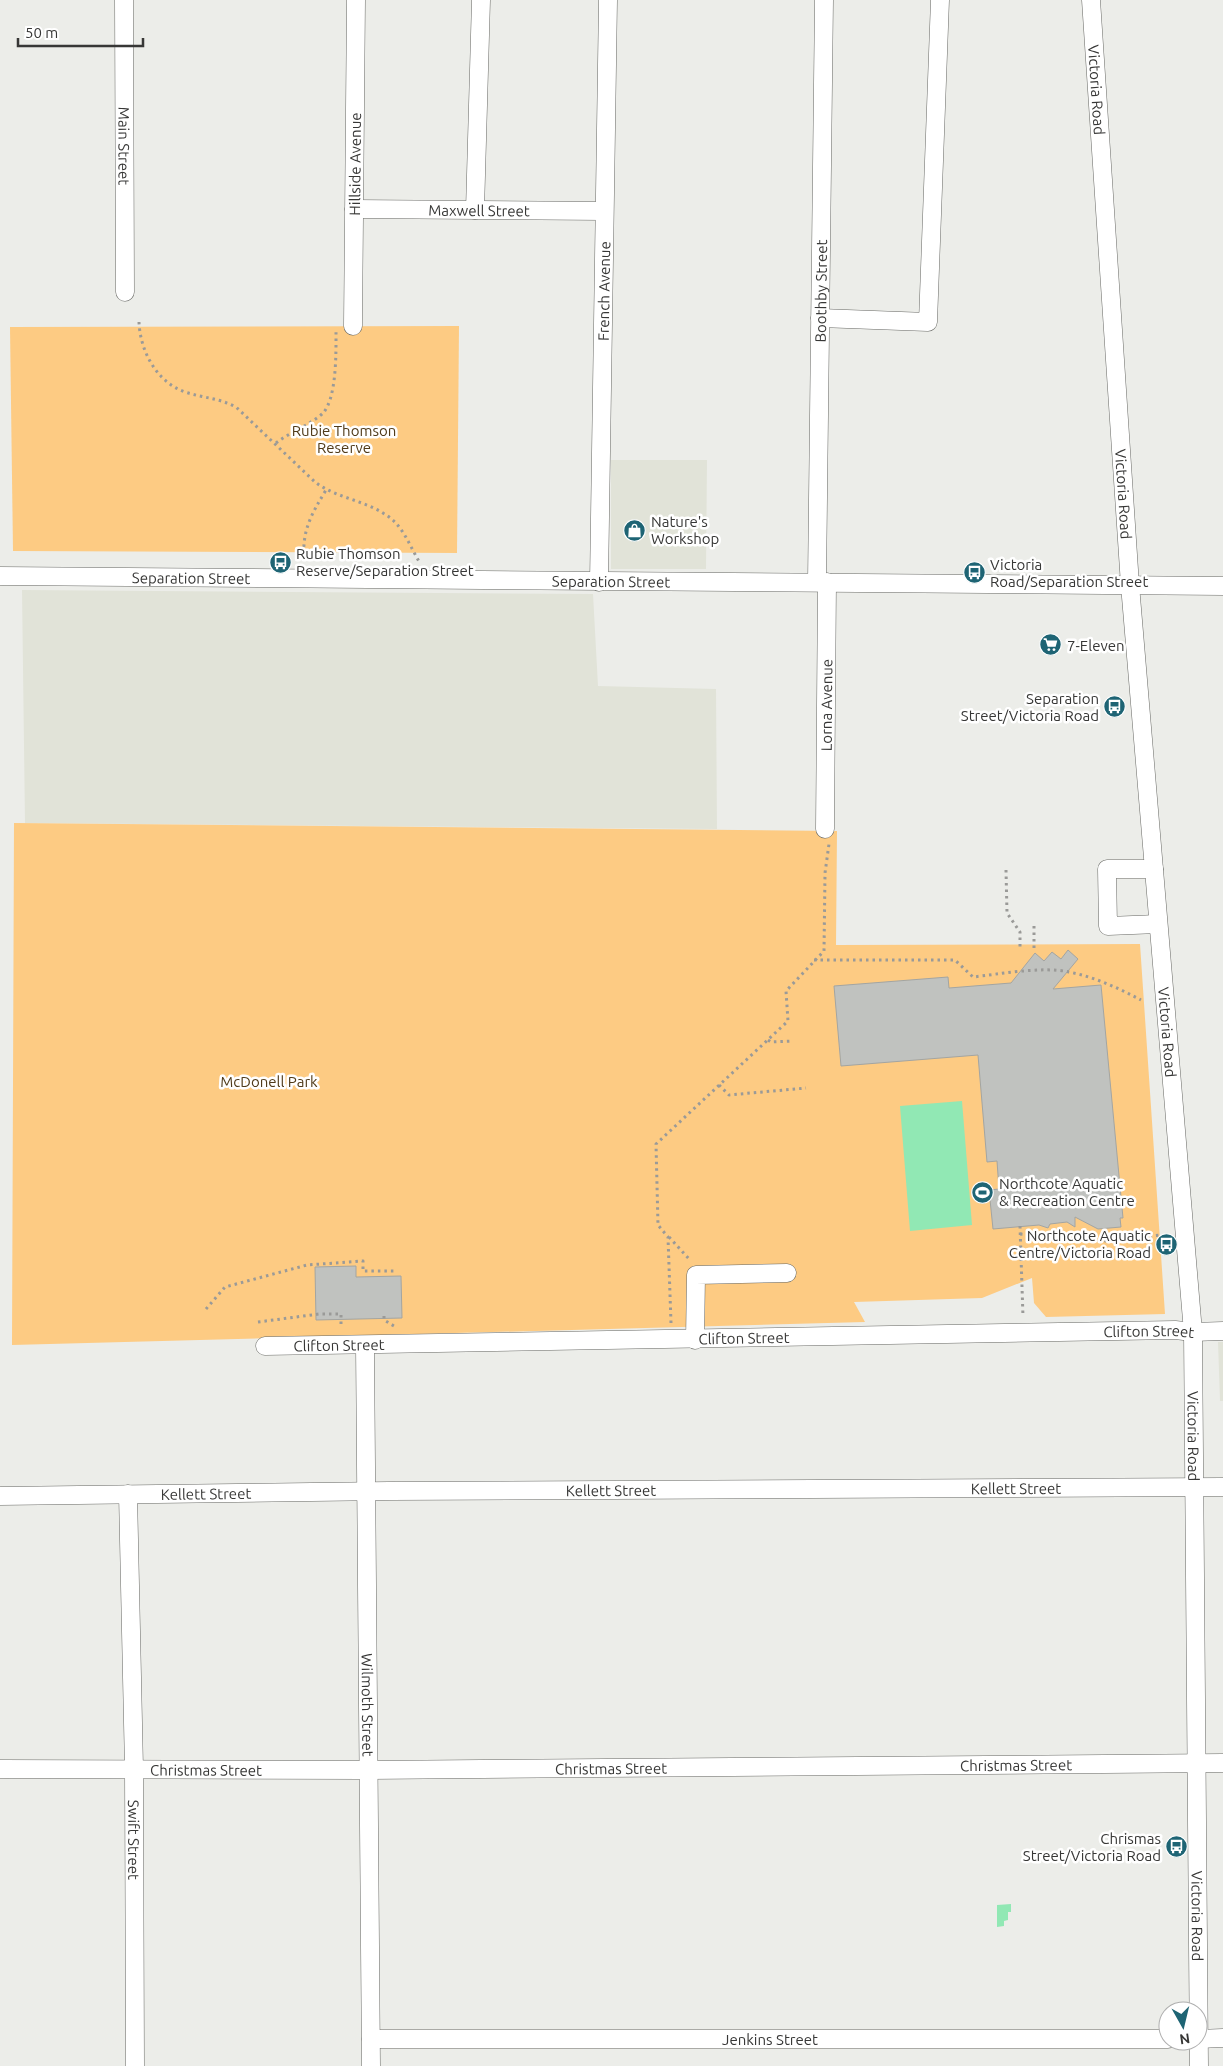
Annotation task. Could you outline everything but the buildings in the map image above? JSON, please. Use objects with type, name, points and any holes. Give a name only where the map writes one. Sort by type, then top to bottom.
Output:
[{"type":"street","name":"Main Street","points":[[124,0],[125,292]]},
{"type":"street","name":"Hillside Avenue","points":[[345,326],[354,210],[356,0]]},
{"type":"street","points":[[475,210],[481,0]]},
{"type":"street","name":"French Avenue","points":[[599,582],[608,0]]},
{"type":"street","name":"Boothby Street","points":[[822,582],[820,318],[824,0]]},
{"type":"street","points":[[820,318],[928,322],[940,0]]},
{"type":"street","name":"Victoria Road","points":[[1092,0],[1130,586],[1193,1332],[1198,2001]]},
{"type":"street","name":"Maxwell Street","points":[[354,210],[604,211]]},
{"type":"street","name":"Separation Street","points":[[0,576],[1223,586]]},
{"type":"street","name":"Lorna Avenue","points":[[822,582],[825,829]]},
{"type":"street","points":[[1154,869],[1107,869],[1108,926],[1158,924]]},
{"type":"street","points":[[695,1340],[696,1275],[787,1273]]},
{"type":"street","name":"Clifton Street","points":[[265,1346],[695,1340],[1175,1330],[1193,1332],[1223,1331]]},
{"type":"street","name":"Wilmoth Street","points":[[365,1345],[371,2066]]},
{"type":"street","name":"Kellett Street","points":[[0,1496],[1223,1487]]},
{"type":"street","name":"Swift Street","points":[[128,1494],[134,1768],[135,2066]]},
{"type":"street","name":"Christmas Street","points":[[0,1769],[368,1770],[1223,1763]]},
{"type":"street","points":[[1208,2039],[1223,2038]]},
{"type":"street","name":"Jenkins Street","points":[[371,2039],[1158,2039]]},
{"type":"street","name":"Victoria Road","points":[[1198,2051],[1199,2066]]},
{"type":"path","points":[[139,322],[140,338],[148,357],[168,384],[185,392],[221,399],[236,407],[276,443],[296,465],[326,490],[370,506],[388,515],[401,529],[420,562]]},
{"type":"path","points":[[276,443],[323,413],[331,394],[345,326]]},
{"type":"path","points":[[304,560],[303,540],[306,527],[326,490]]},
{"type":"path","points":[[705,1275],[658,1225],[656,1144],[788,1021],[786,991],[824,951],[829,840],[825,829]]},
{"type":"path","points":[[1006,870],[1007,913],[1020,932],[1020,948]]},
{"type":"path","points":[[1034,926],[1034,948]]},
{"type":"path","points":[[814,960],[955,960],[973,976],[1019,972],[1068,971],[1115,986],[1141,1000]]},
{"type":"path","points":[[768,1040],[771,1042],[793,1041]]},
{"type":"path","points":[[720,1085],[729,1095],[806,1088]]},
{"type":"path","points":[[1020,1226],[1024,1333]]},
{"type":"path","points":[[1020,1234],[1108,1241],[1161,1235]]},
{"type":"path","points":[[668,1237],[672,1340]]},
{"type":"path","points":[[206,1309],[225,1287],[307,1265],[363,1261],[363,1271],[397,1270]]},
{"type":"path","points":[[258,1322],[319,1314],[341,1314],[341,1344]]},
{"type":"shaded area","points":[[611,460],[707,460],[706,569],[611,569]]},
{"type":"shaded area","points":[[22,590],[593,594],[598,686],[716,689],[717,829],[25,823]]},
{"type":"shaded area","points":[[962,1101],[972,1225],[910,1231],[900,1106]]},
{"type":"shaded area","points":[[1218,1342],[1223,1342],[1223,1401],[1220,1401]]},
{"type":"shaded area","points":[[1011,1904],[1008,1920],[1004,1921],[1004,1926],[997,1927],[997,1905]]},
{"type":"green space","name":"Rubie Thomson Reserve","points":[[459,326],[457,553],[13,551],[10,327]]},
{"type":"green space","name":"McDonell Park","points":[[14,823],[837,831],[836,945],[1140,944],[1165,1314],[1046,1317],[1034,1303],[1032,1278],[982,1298],[854,1302],[865,1322],[12,1345]]},
{"type":"place","name":"Nature's Workshop","points":[[635,530]]},
{"type":"place","name":"Rubie Thomson Reserve/Separation Street","points":[[280,562]]},
{"type":"place","name":"Victoria Road/Separation Street","points":[[974,573]]},
{"type":"place","name":"7-Eleven","points":[[1051,645]]},
{"type":"place","name":"Separation Street/Victoria Road","points":[[1115,707]]},
{"type":"place","name":"Northcote Aquatic & Recreation Centre","points":[[983,1192]]},
{"type":"place","name":"Northcote Aquatic Centre/Victoria Road","points":[[1167,1244]]},
{"type":"place","name":"Chrismas Street/Victoria Road","points":[[1177,1847]]}]
